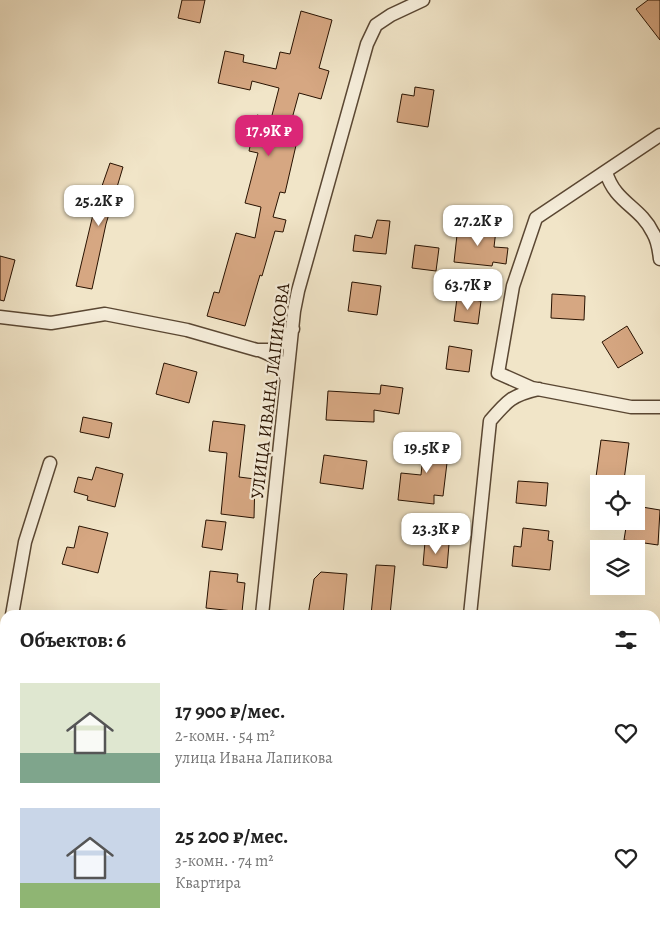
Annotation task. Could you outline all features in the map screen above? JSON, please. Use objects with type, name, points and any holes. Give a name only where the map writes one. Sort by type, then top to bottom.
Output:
[{"type":"street","name":"УЛИЦА ИВАНА ЛАПИКОВА","points":[[263,610],[294,311],[298,291],[367,44],[376,26],[391,14],[423,0]]},
{"type":"street","points":[[660,135],[536,218],[512,286],[498,373],[514,381],[539,389],[631,407],[660,407]]},
{"type":"street","points":[[606,172],[609,184],[618,197],[635,210],[648,224],[658,244],[660,259]]},
{"type":"street","points":[[0,317],[51,323],[105,314],[187,330],[257,350],[278,359],[283,365],[287,382]]},
{"type":"street","points":[[257,350],[270,350],[280,344],[293,329]]},
{"type":"street","points":[[471,610],[490,421],[513,397],[539,389]]},
{"type":"street","points":[[13,610],[25,542],[50,463]]},
{"type":"building","points":[[182,0],[205,0],[200,23],[178,18]]},
{"type":"building","points":[[648,0],[660,0],[660,40],[636,9]]},
{"type":"building","points":[[301,11],[332,20],[319,68],[329,71],[321,99],[299,93],[290,126],[300,128],[285,193],[280,192],[273,217],[286,220],[283,232],[275,231],[245,326],[207,316],[214,292],[219,293],[236,233],[255,238],[261,207],[245,203],[258,153],[249,151],[257,115],[271,119],[279,88],[252,81],[250,90],[218,83],[225,51],[244,55],[243,62],[276,69],[280,52],[290,54]]},
{"type":"building","points":[[415,87],[434,90],[428,127],[397,122],[402,94],[414,96]]},
{"type":"building","points":[[110,163],[123,167],[106,224],[92,289],[76,286],[95,206]]},
{"type":"building","points":[[377,220],[390,221],[386,254],[353,251],[355,235],[372,238]]},
{"type":"building","points":[[458,226],[496,230],[494,247],[508,248],[506,264],[493,262],[492,266],[454,262]]},
{"type":"building","points":[[415,245],[439,248],[436,271],[412,268]]},
{"type":"building","points":[[0,256],[15,260],[4,301],[0,300]]},
{"type":"building","points":[[352,282],[381,286],[377,315],[348,311]]},
{"type":"building","points":[[552,294],[585,296],[584,320],[551,318]]},
{"type":"building","points":[[457,298],[481,301],[478,324],[454,321]]},
{"type":"building","points":[[627,326],[643,353],[618,368],[602,342]]},
{"type":"building","points":[[449,346],[472,350],[469,372],[446,369]]},
{"type":"building","points":[[164,363],[197,372],[189,403],[156,394]]},
{"type":"building","points":[[381,385],[403,388],[399,414],[374,410],[374,422],[326,420],[328,391],[380,394]]},
{"type":"building","points":[[83,417],[112,423],[109,438],[80,432]]},
{"type":"building","points":[[213,421],[245,425],[239,477],[255,479],[254,518],[221,514],[227,453],[209,451]]},
{"type":"building","points":[[425,436],[450,438],[443,496],[434,495],[434,504],[398,500],[401,473],[421,475]]},
{"type":"building","points":[[601,440],[629,443],[625,475],[596,475]]},
{"type":"building","points":[[324,455],[367,461],[363,489],[320,483]]},
{"type":"building","points":[[96,467],[123,474],[115,507],[87,500],[88,496],[74,492],[78,477],[92,480]]},
{"type":"building","points":[[518,481],[548,483],[546,506],[516,503]]},
{"type":"building","points":[[645,508],[660,510],[658,545],[645,543],[645,540],[624,540],[626,530],[645,530]]},
{"type":"building","points":[[206,520],[226,522],[222,550],[202,547]]},
{"type":"building","points":[[79,526],[108,533],[98,573],[62,564],[67,547],[74,548]]},
{"type":"building","points":[[523,528],[549,531],[548,540],[553,541],[550,570],[512,566],[514,546],[521,547]]},
{"type":"building","points":[[425,542],[449,544],[447,568],[423,565]]},
{"type":"building","points":[[376,565],[395,566],[391,610],[372,610]]},
{"type":"building","points":[[210,571],[238,574],[237,582],[245,583],[242,610],[206,608]]},
{"type":"building","points":[[321,572],[347,574],[343,610],[309,610],[314,579]]}]
